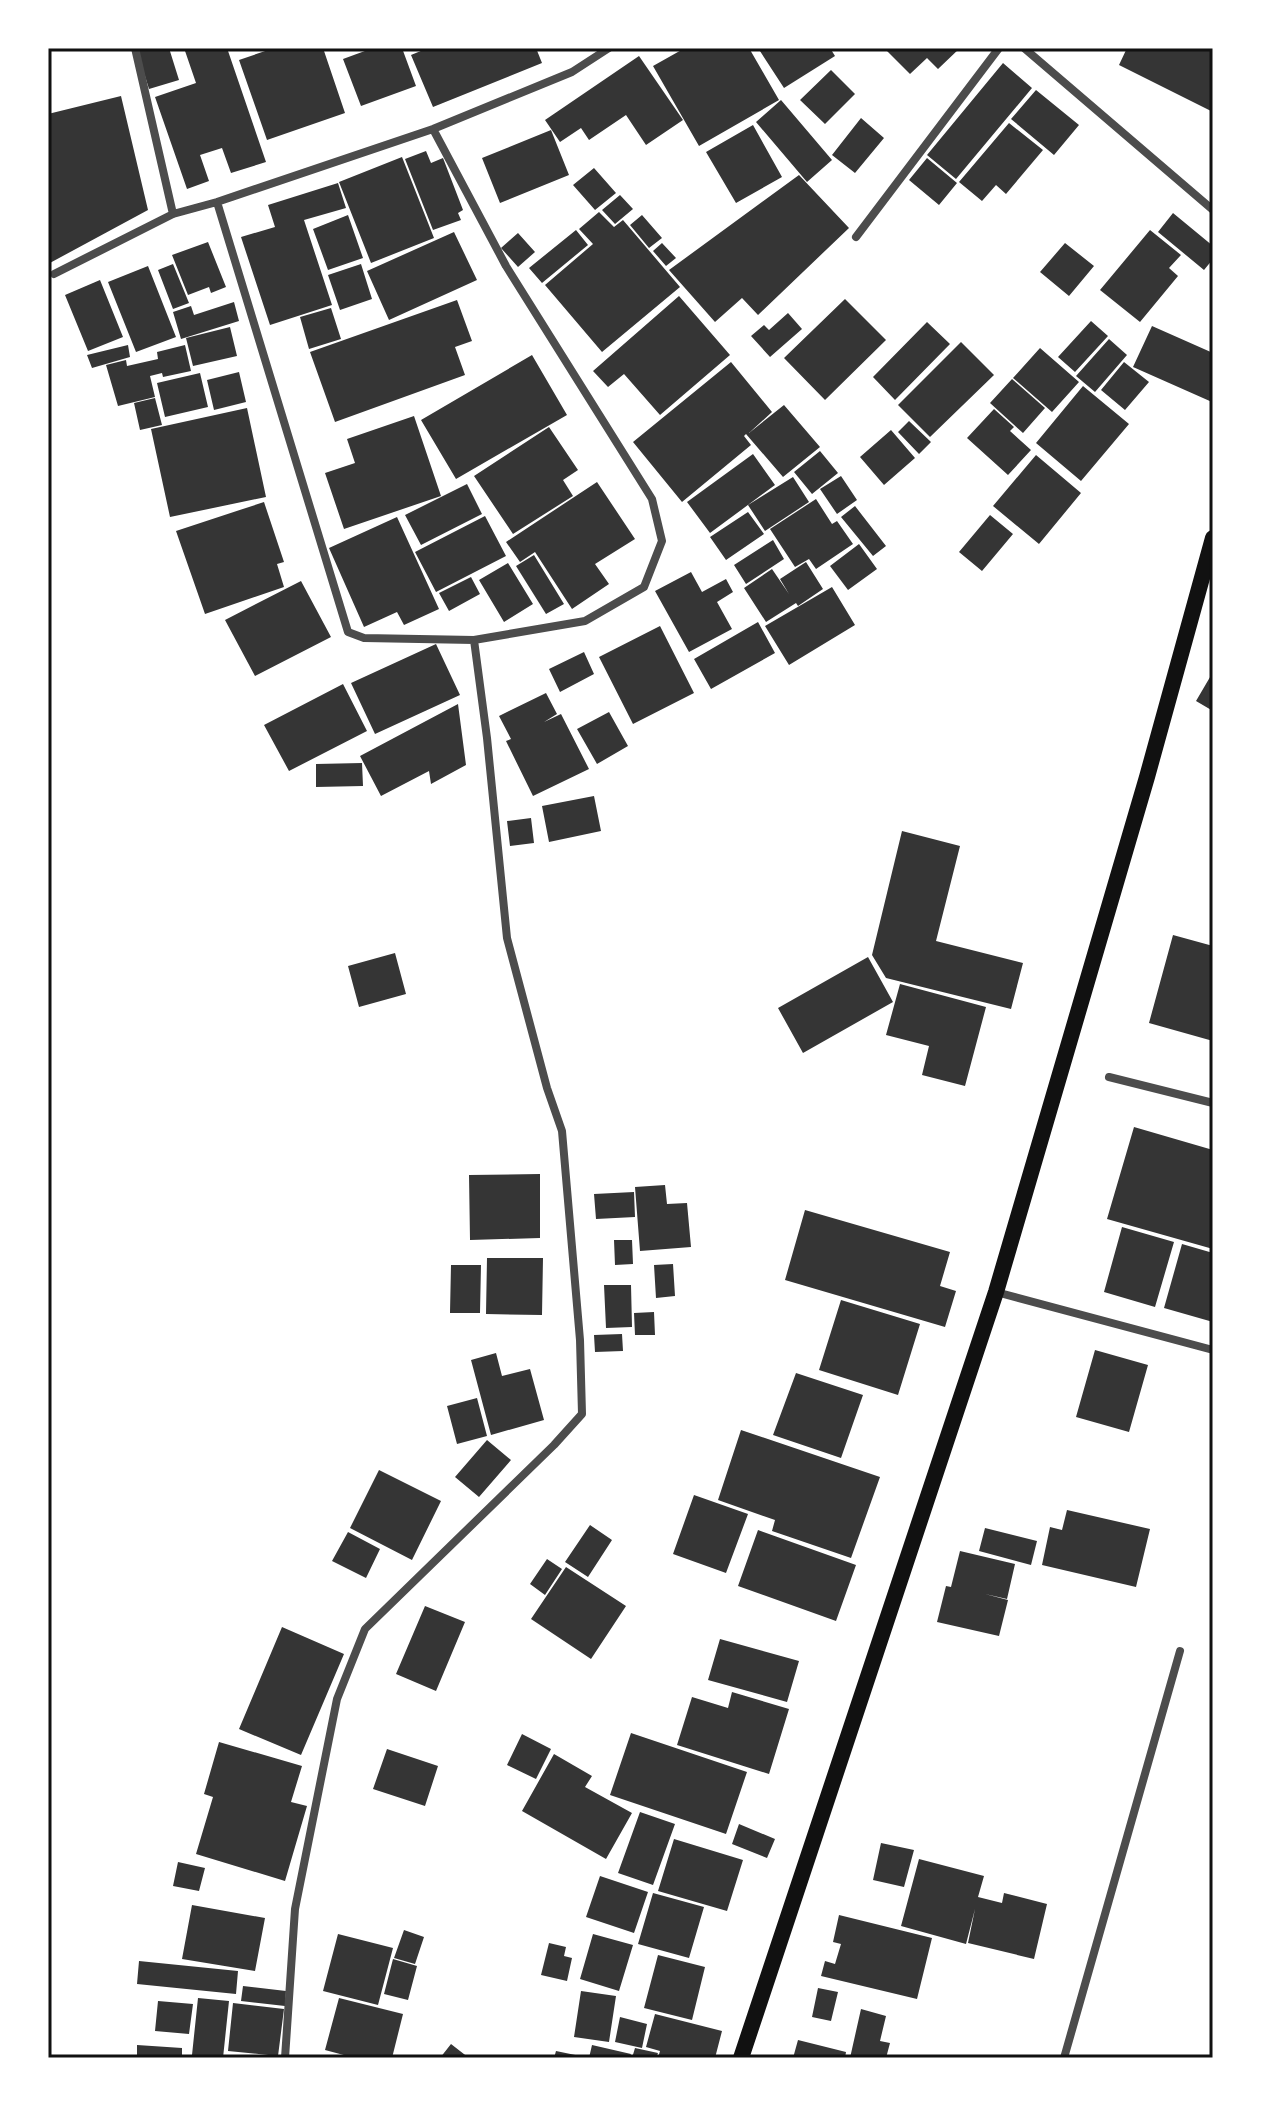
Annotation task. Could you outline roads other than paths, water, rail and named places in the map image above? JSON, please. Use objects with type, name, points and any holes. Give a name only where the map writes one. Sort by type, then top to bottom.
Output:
[{"type":"main road","points":[[741,2058],[996,1292],[1147,777],[1213,538]]},
{"type":"street","points":[[135,48],[173,214]]},
{"type":"street","points":[[54,274],[173,214],[433,129],[572,72],[609,48]]},
{"type":"street","points":[[856,237],[999,48]]},
{"type":"street","points":[[1024,48],[1213,210]]},
{"type":"street","points":[[217,202],[348,632],[364,638],[474,640],[585,621],[644,587],[662,541],[652,499],[506,266],[433,129]]},
{"type":"street","points":[[285,2058],[295,1909],[337,1699],[365,1629],[582,1414],[580,1340],[562,1131],[547,1088],[507,938],[474,640]]},
{"type":"street","points":[[1109,1077],[1213,1103]]},
{"type":"street","points":[[996,1292],[1213,1350]]},
{"type":"street","points":[[1064,2058],[1180,1651]]}]
